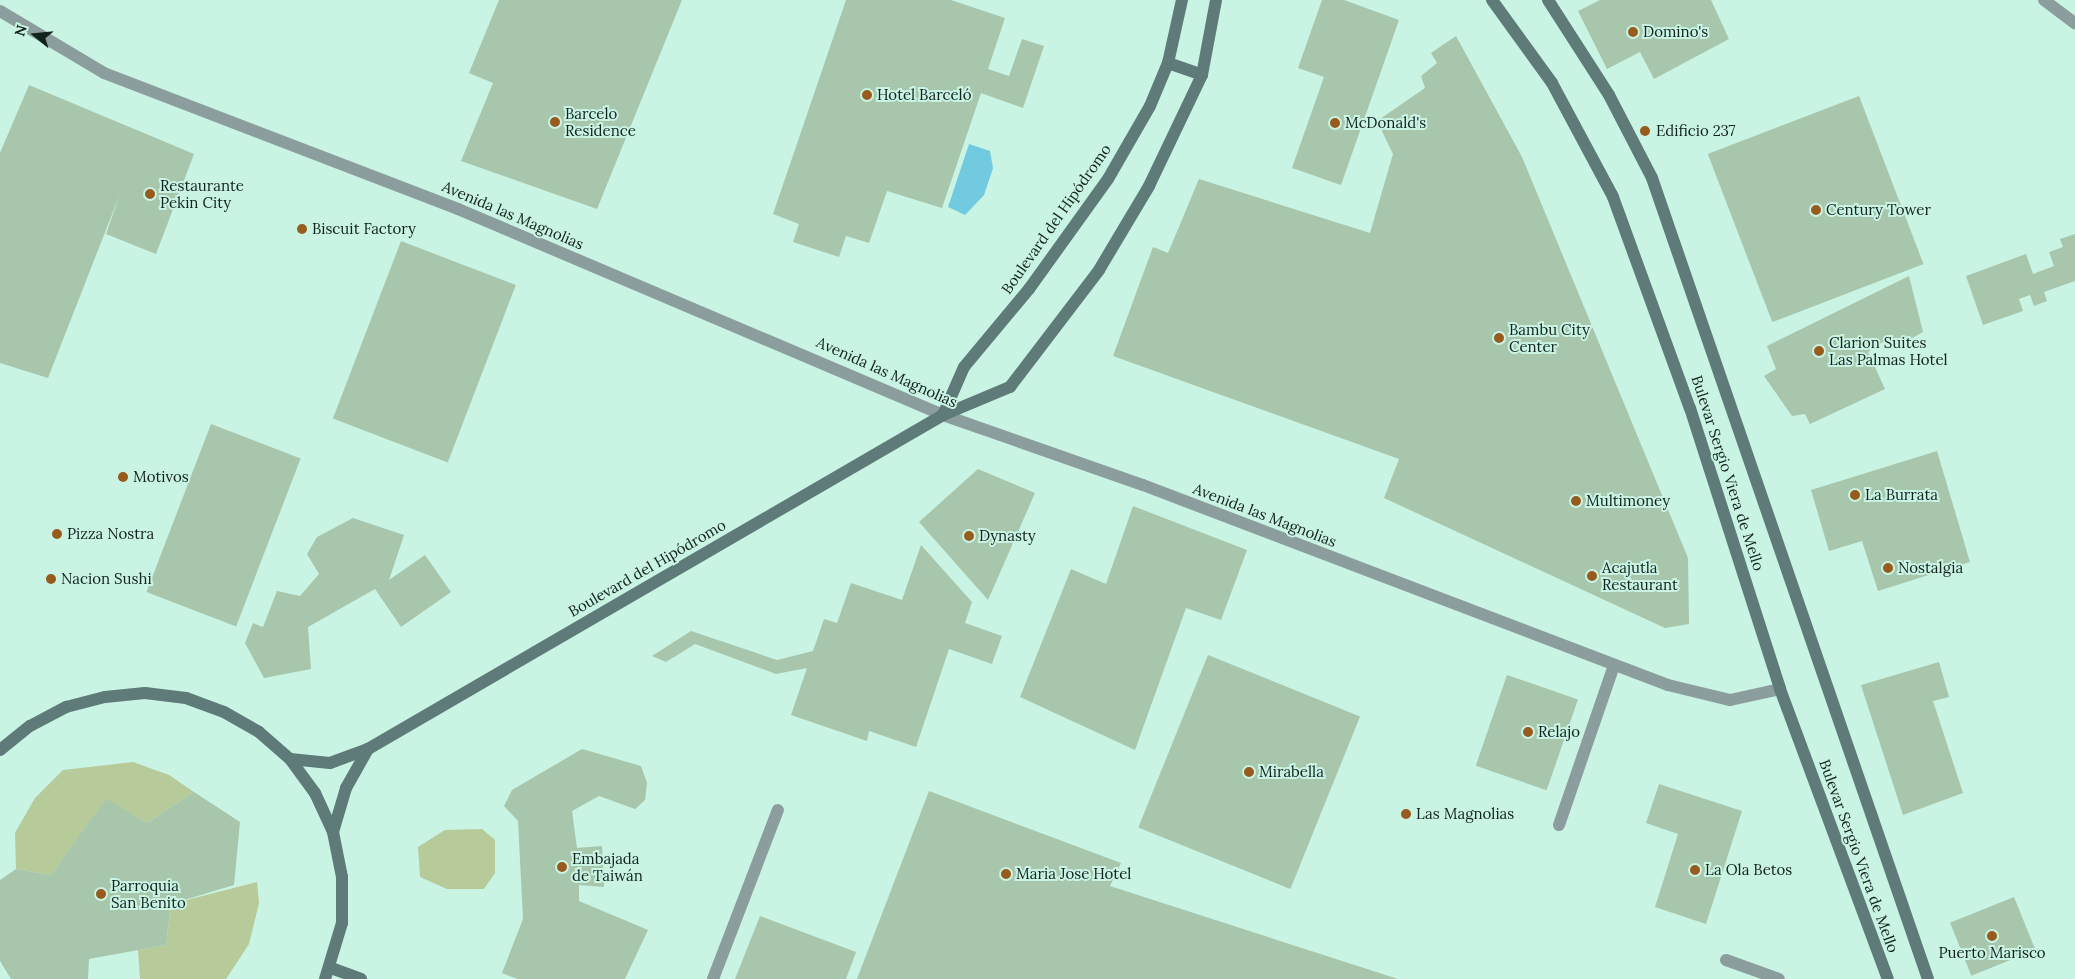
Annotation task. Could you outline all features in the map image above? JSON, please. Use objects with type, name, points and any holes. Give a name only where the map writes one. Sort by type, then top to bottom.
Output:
[{"type":"street","name":"Boulevard del Hipódromo","points":[[943,415],[964,367],[1029,289],[1108,179],[1150,106],[1168,63],[1182,0]]},
{"type":"street","name":"Boulevard del Hipódromo","points":[[290,759],[330,763],[368,750],[943,415],[1010,387],[1099,270],[1149,186],[1202,75],[1216,0]]},
{"type":"street","name":"Bulevar Sergio Viera de Mello","points":[[1492,0],[1552,84],[1613,196],[1690,408],[1780,690],[1888,979]]},
{"type":"street","name":"Bulevar Sergio Viera de Mello","points":[[1548,0],[1609,94],[1652,178],[1928,979]]},
{"type":"street","points":[[2044,0],[2075,23]]},
{"type":"street","name":"Avenida las Magnolias","points":[[0,11],[104,73],[458,209],[943,415],[1143,485],[1668,685],[1730,700],[1780,690]]},
{"type":"street","points":[[1168,63],[1202,75]]},
{"type":"street","points":[[1559,825],[1614,665]]},
{"type":"street","points":[[0,750],[30,726],[66,708],[105,697],[145,693],[186,698],[224,712],[259,732],[290,759],[315,793],[333,832],[342,877],[342,923],[328,973],[361,979]]},
{"type":"street","name":"Boulevard del Hipódromo","points":[[333,832],[346,788],[368,750]]},
{"type":"street","points":[[713,979],[778,810]]},
{"type":"street","points":[[1726,960],[1779,979]]},
{"type":"green space","points":[[133,762],[169,775],[194,792],[147,823],[106,800],[51,875],[16,869],[15,833],[35,798],[63,770]]},
{"type":"green space","points":[[482,829],[495,840],[495,873],[484,889],[447,889],[420,877],[418,847],[445,830]]},
{"type":"green space","points":[[257,882],[259,903],[249,944],[226,979],[140,979],[138,950],[166,945],[171,904]]},
{"type":"water","points":[[969,144],[990,151],[993,168],[984,195],[965,215],[948,207]]},
{"type":"building","name":"Barcelo Residence","points":[[499,0],[682,0],[597,209],[461,161],[493,83],[469,73]]},
{"type":"building","name":"Hotel Barceló","points":[[846,0],[951,0],[1005,18],[988,69],[1009,76],[1022,39],[1044,46],[1023,108],[981,93],[942,208],[887,191],[869,243],[846,236],[839,257],[793,242],[799,224],[773,214]]},
{"type":"building","name":"McDonald's","points":[[1322,0],[1344,0],[1399,20],[1341,185],[1292,168],[1324,77],[1298,68]]},
{"type":"building","name":"Domino's","points":[[1600,0],[1711,0],[1729,39],[1654,79],[1640,52],[1607,69],[1578,11]]},
{"type":"building","name":"Bambu City Center","points":[[1456,36],[1522,157],[1688,558],[1689,624],[1665,628],[1384,498],[1399,459],[1113,356],[1153,247],[1168,253],[1199,179],[1370,233],[1393,154],[1377,121],[1425,88],[1421,76],[1437,63],[1431,53]]},
{"type":"building","points":[[29,85],[194,154],[156,254],[106,234],[120,194],[48,378],[0,363],[0,153]]},
{"type":"building","name":"Century Tower","points":[[1859,96],[1924,264],[1772,322],[1708,154]]},
{"type":"building","points":[[2075,234],[2075,281],[2044,292],[2047,301],[2034,306],[2030,295],[2019,299],[2023,311],[1983,325],[1966,276],[2026,254],[2033,274],[2054,266],[2049,252],[2063,247],[2060,239]]},
{"type":"building","points":[[401,241],[516,285],[448,462],[333,418]]},
{"type":"building","name":"Clarion Suites Las Palmas Hotel","points":[[1909,276],[1923,332],[1890,350],[1886,340],[1868,352],[1885,389],[1810,424],[1805,414],[1792,416],[1764,376],[1776,369],[1767,346]]},
{"type":"building","points":[[211,424],[301,458],[236,626],[146,592]]},
{"type":"building","points":[[1937,451],[1970,562],[1878,591],[1862,541],[1829,551],[1811,490]]},
{"type":"building","points":[[978,469],[1035,493],[988,600],[919,522]]},
{"type":"building","points":[[1133,506],[1247,550],[1221,620],[1186,608],[1135,750],[1020,697],[1071,569],[1106,584]]},
{"type":"building","points":[[353,518],[404,535],[389,580],[425,555],[451,592],[401,627],[375,589],[308,627],[311,669],[264,678],[245,643],[253,623],[263,627],[277,591],[300,596],[319,574],[307,554],[317,537]]},
{"type":"building","points":[[921,545],[972,602],[965,623],[1002,636],[992,664],[949,649],[916,747],[869,731],[867,741],[791,715],[807,668],[776,674],[695,644],[666,662],[652,656],[691,631],[777,660],[813,651],[824,619],[837,623],[851,583],[902,600]]},
{"type":"building","name":"Mirabella","points":[[1208,655],[1360,716],[1290,889],[1138,827]]},
{"type":"building","points":[[1939,662],[1949,697],[1933,701],[1963,793],[1903,815],[1861,685]]},
{"type":"building","points":[[1507,675],[1578,699],[1547,790],[1476,766]]},
{"type":"building","name":"Embajada de Taiwán","points":[[582,749],[641,766],[647,783],[645,800],[635,809],[599,796],[572,811],[577,848],[602,846],[604,887],[579,885],[579,901],[648,930],[625,979],[517,979],[502,973],[523,919],[518,821],[504,806],[512,790]]},
{"type":"building","name":"La Ola Betos","points":[[1659,784],[1742,811],[1706,924],[1655,907],[1678,834],[1646,823]]},
{"type":"building","name":"Maria Jose Hotel","points":[[929,791],[1121,863],[1110,886],[1398,979],[857,979]]},
{"type":"building","name":"Parroquia San Benito","points":[[194,792],[240,822],[234,885],[171,904],[166,945],[89,959],[88,979],[11,979],[0,961],[0,880],[16,869],[51,875],[106,799],[147,823]]},
{"type":"building","name":"Puerto Marisco","points":[[2014,897],[2035,950],[1971,976],[1950,923]]},
{"type":"building","points":[[760,916],[856,952],[846,979],[735,979]]},
{"type":"place","name":"Domino's","points":[[1633,32]]},
{"type":"place","name":"Hotel Barceló","points":[[867,95]]},
{"type":"place","name":"Barcelo Residence","points":[[555,122]]},
{"type":"place","name":"McDonald's","points":[[1335,123]]},
{"type":"place","name":"Edificio 237","points":[[1645,131]]},
{"type":"place","name":"Restaurante Pekin City","points":[[150,194]]},
{"type":"place","name":"Century Tower","points":[[1816,210]]},
{"type":"place","name":"Biscuit Factory","points":[[302,229]]},
{"type":"place","name":"Bambu City Center","points":[[1499,338]]},
{"type":"place","name":"Clarion Suites Las Palmas Hotel","points":[[1819,351]]},
{"type":"place","name":"Motivos","points":[[123,477]]},
{"type":"place","name":"La Burrata","points":[[1855,495]]},
{"type":"place","name":"Multimoney","points":[[1576,501]]},
{"type":"place","name":"Pizza Nostra","points":[[57,534]]},
{"type":"place","name":"Dynasty","points":[[969,536]]},
{"type":"place","name":"Nostalgia","points":[[1888,568]]},
{"type":"place","name":"Acajutla Restaurant","points":[[1592,576]]},
{"type":"place","name":"Nacion Sushi","points":[[51,579]]},
{"type":"place","name":"Relajo","points":[[1528,732]]},
{"type":"place","name":"Mirabella","points":[[1249,772]]},
{"type":"place","name":"Las Magnolias","points":[[1406,814]]},
{"type":"place","name":"Embajada de Taiwán","points":[[562,867]]},
{"type":"place","name":"La Ola Betos","points":[[1695,870]]},
{"type":"place","name":"Maria Jose Hotel","points":[[1006,874]]},
{"type":"place","name":"Parroquia San Benito","points":[[101,894]]},
{"type":"place","name":"Puerto Marisco","points":[[1992,936]]}]
